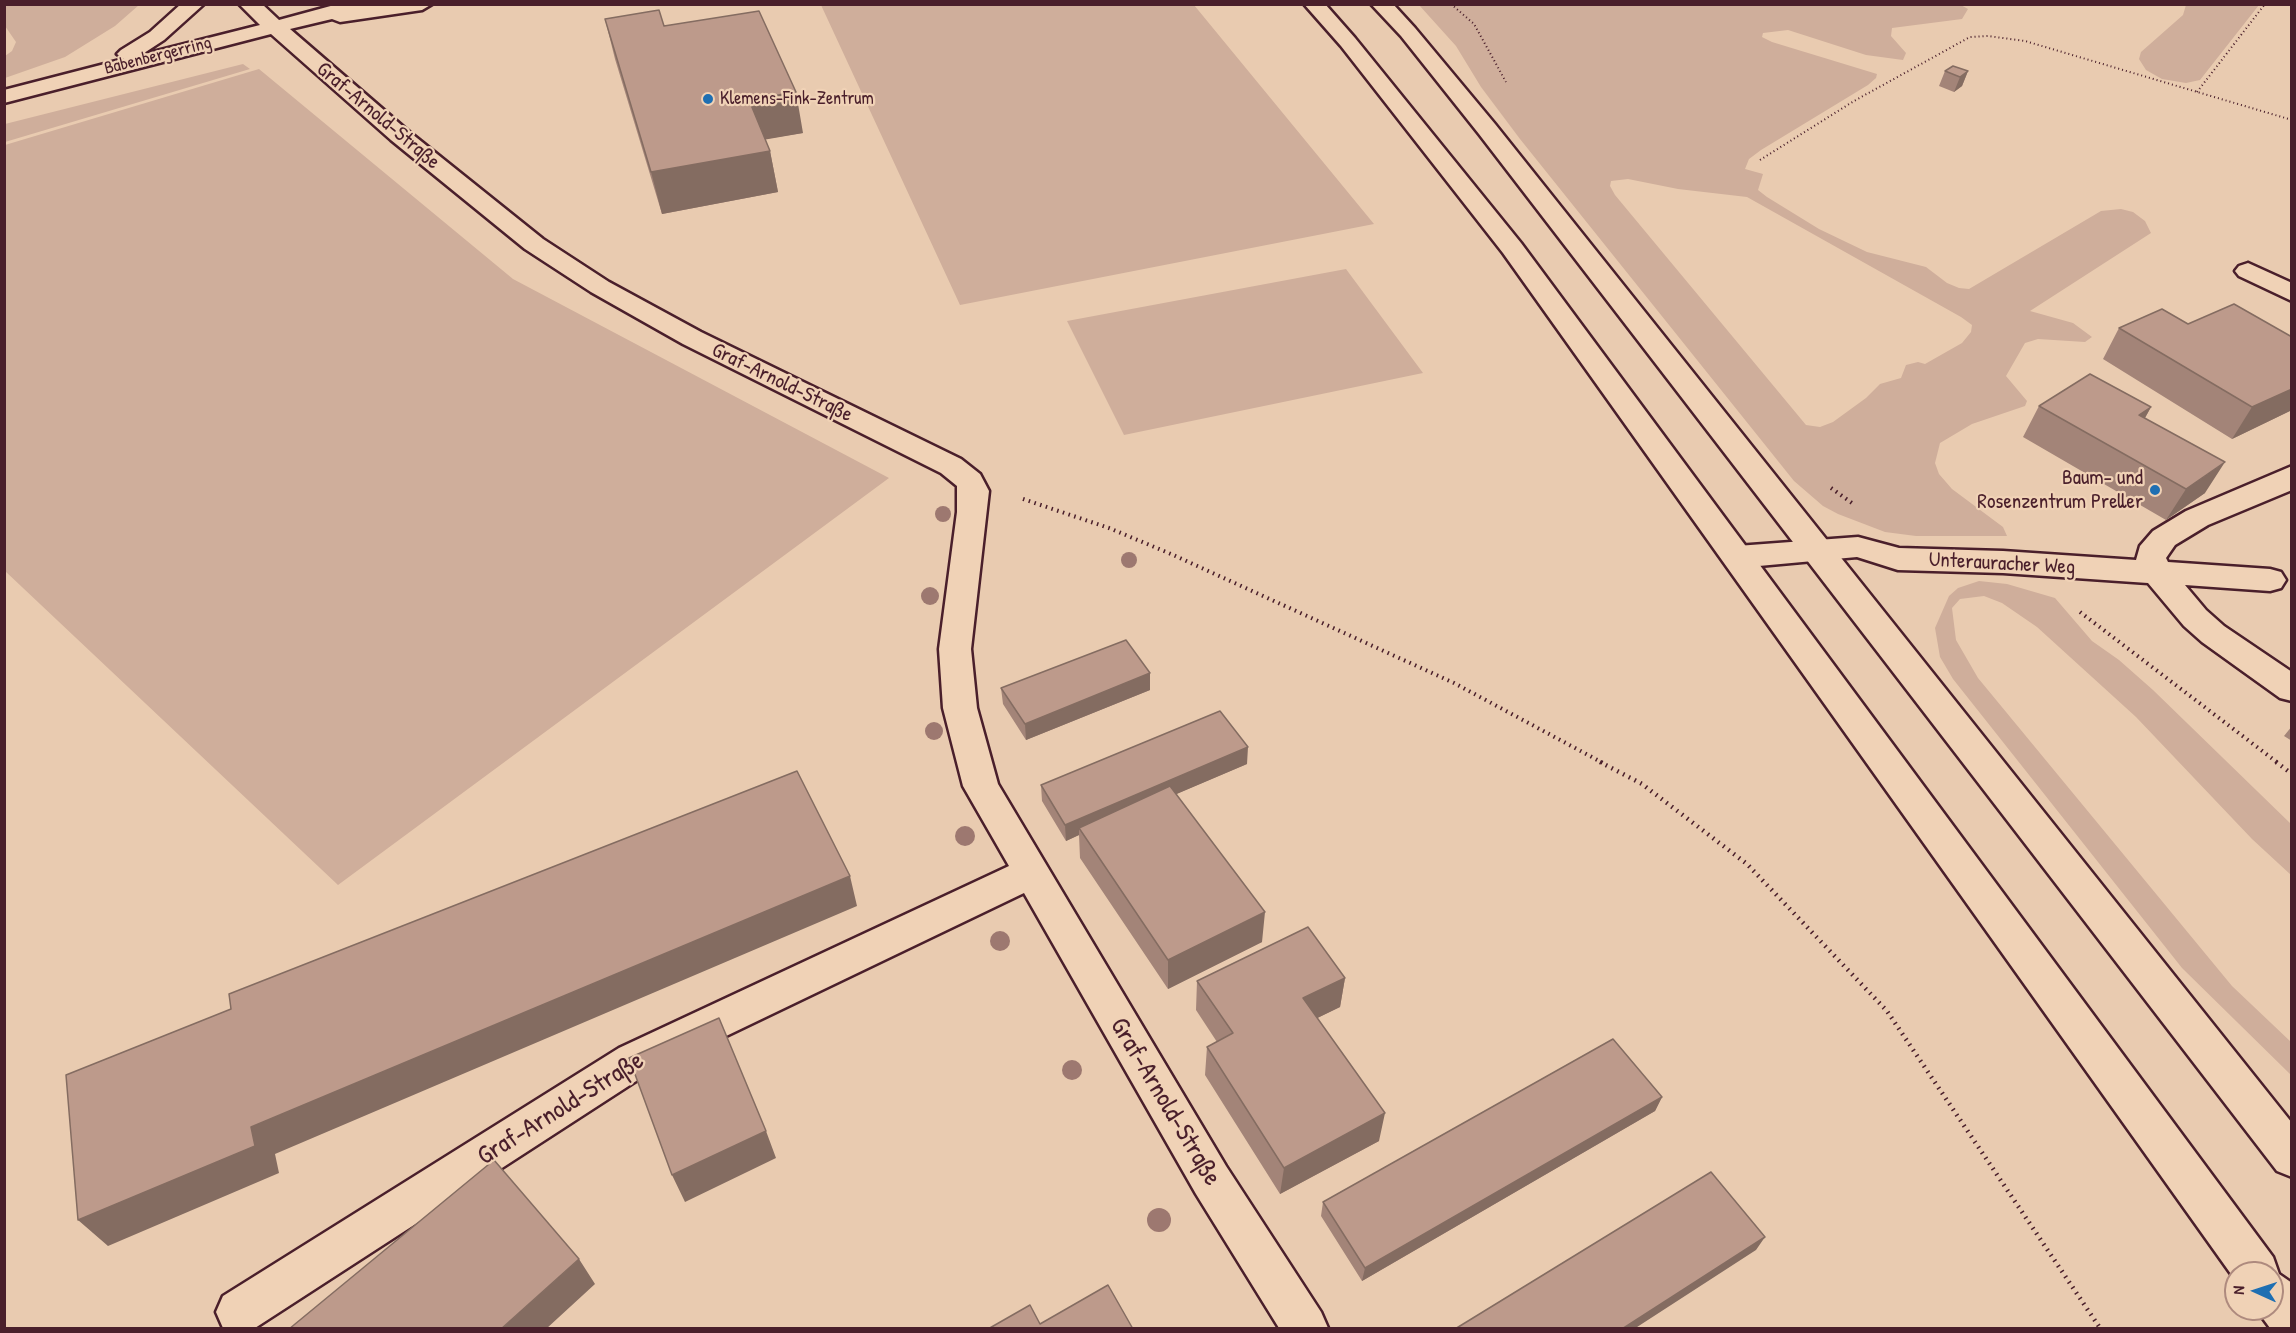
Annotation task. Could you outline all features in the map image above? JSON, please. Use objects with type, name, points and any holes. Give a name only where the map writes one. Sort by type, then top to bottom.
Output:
[{"type":"street","points":[[77,77],[133,52],[157,36],[194,4]]},
{"type":"street","name":"Graf-Arnold-Straße","points":[[249,4],[399,135],[543,250],[600,287],[692,338],[951,466],[970,481],[974,491],[955,649],[960,708],[981,786],[1211,1179],[1305,1329]]},
{"type":"street","name":"Babenbergerring","points":[[4,97],[364,4]]},
{"type":"street","name":"Babenbergerring","points":[[312,19],[422,4]]},
{"type":"street","points":[[1314,4],[1348,42],[1512,248],[2248,1261]]},
{"type":"street","points":[[1381,4],[1408,32],[1495,138],[2292,1157]]},
{"type":"street","points":[[2248,272],[2292,293]]},
{"type":"street","points":[[2292,475],[2283,482],[2197,518],[2164,538],[2155,546],[2151,558],[2157,572],[2195,618],[2213,634],[2292,689]]},
{"type":"street","name":"Unterauracher Weg","points":[[1737,557],[1858,547],[1898,559],[2047,565],[2270,580]]},
{"type":"street","name":"Graf-Arnold-Straße","points":[[238,1312],[633,1061],[1030,873]]},
{"type":"path","points":[[2197,92],[2265,4]]},
{"type":"path","points":[[1760,160],[1854,100],[1970,37],[1988,36],[2025,41],[2292,120]]},
{"type":"path","points":[[974,491],[1011,495],[1109,528],[1171,554],[1454,683],[1642,784],[1747,864],[1887,1011],[2100,1329]]},
{"type":"path","points":[[2047,565],[2074,608],[2292,774]]},
{"type":"shaded area","points":[[5,4],[139,5],[115,26],[65,57],[5,78],[5,56],[12,51],[16,42],[5,26]]},
{"type":"shaded area","points":[[1959,4],[1968,9],[1962,19],[1892,28],[1891,36],[1906,53],[1903,60],[1866,55],[1788,30],[1763,33],[1762,37],[1772,42],[1877,74],[1868,85],[1761,150],[1749,159],[1745,169],[1763,174],[1758,190],[1819,229],[1867,252],[1926,267],[1947,283],[1959,288],[1969,289],[2101,211],[2121,209],[2133,212],[2145,221],[2151,233],[2030,311],[2073,323],[2092,337],[2085,342],[2038,339],[2025,343],[2006,376],[2027,401],[2025,406],[1972,424],[1940,443],[1935,463],[1939,474],[1952,489],[2003,527],[2007,536],[1916,536],[1885,532],[1823,506],[1794,481],[1520,139],[1481,87],[1456,46],[1419,5]],"holes":[[[1628,179],[1678,189],[1747,197],[1961,317],[1972,325],[1971,332],[1962,343],[1925,364],[1918,362],[1906,365],[1901,378],[1880,384],[1866,398],[1833,422],[1820,427],[1806,425],[1615,195],[1610,186],[1611,181]]]},
{"type":"shaded area","points":[[821,5],[1194,5],[1374,224],[960,305]]},
{"type":"shaded area","points":[[2186,5],[2259,5],[2200,80],[2186,83],[2162,79],[2146,70],[2139,59],[2141,52],[2183,15]]},
{"type":"shaded area","points":[[243,64],[250,69],[5,142],[5,124]]},
{"type":"shaded area","points":[[259,69],[513,279],[889,478],[338,885],[5,571],[5,145]]},
{"type":"shaded area","points":[[1346,269],[1423,373],[1124,435],[1067,321]]},
{"type":"shaded area","points":[[1979,581],[2007,584],[2055,598],[2092,641],[2119,660],[2153,690],[2291,824],[2291,875],[2252,839],[2136,717],[2037,627],[2002,603],[1984,596],[1960,599],[1952,608],[1956,640],[1978,678],[2232,986],[2291,1042],[2291,1075],[2182,968],[1953,679],[1940,657],[1935,628],[1949,596],[1958,588]]},
{"type":"building","name":"Klemens-Fink-Zentrum","points":[[659,10],[664,26],[759,11],[796,92],[749,100],[770,151],[651,172],[605,19]]},
{"type":"building","points":[[1953,66],[1968,71],[1960,77],[1945,71]]},
{"type":"building","points":[[2234,304],[2292,337],[2292,389],[2252,407],[2119,328],[2162,309],[2188,324]]},
{"type":"building","points":[[2090,374],[2151,407],[2139,415],[2225,462],[2186,489],[2039,406]]},
{"type":"building","points":[[1126,640],[1150,673],[1025,724],[1001,688]]},
{"type":"building","points":[[1220,711],[1248,747],[1065,825],[1041,785]]},
{"type":"building","points":[[797,771],[850,876],[251,1127],[255,1146],[78,1220],[66,1075],[231,1009],[229,994]]},
{"type":"building","points":[[1170,786],[1265,912],[1168,960],[1079,828]]},
{"type":"building","points":[[1308,927],[1345,978],[1303,998],[1385,1113],[1284,1168],[1207,1047],[1233,1033],[1197,981]]},
{"type":"building","points":[[719,1018],[766,1131],[672,1175],[629,1058]]},
{"type":"building","points":[[1613,1039],[1662,1097],[1365,1268],[1323,1202]]},
{"type":"building","points":[[494,1160],[579,1259],[501,1329],[289,1329]]},
{"type":"building","points":[[1711,1172],[1765,1237],[1622,1329],[1455,1329]]},
{"type":"building","points":[[1108,1285],[1133,1329],[988,1329],[1030,1305],[1040,1324]]},
{"type":"place","name":"Klemens-Fink-Zentrum","points":[[708,99]]},
{"type":"place","name":"Baum- und Rosenzentrum Preller","points":[[2155,490]]}]
